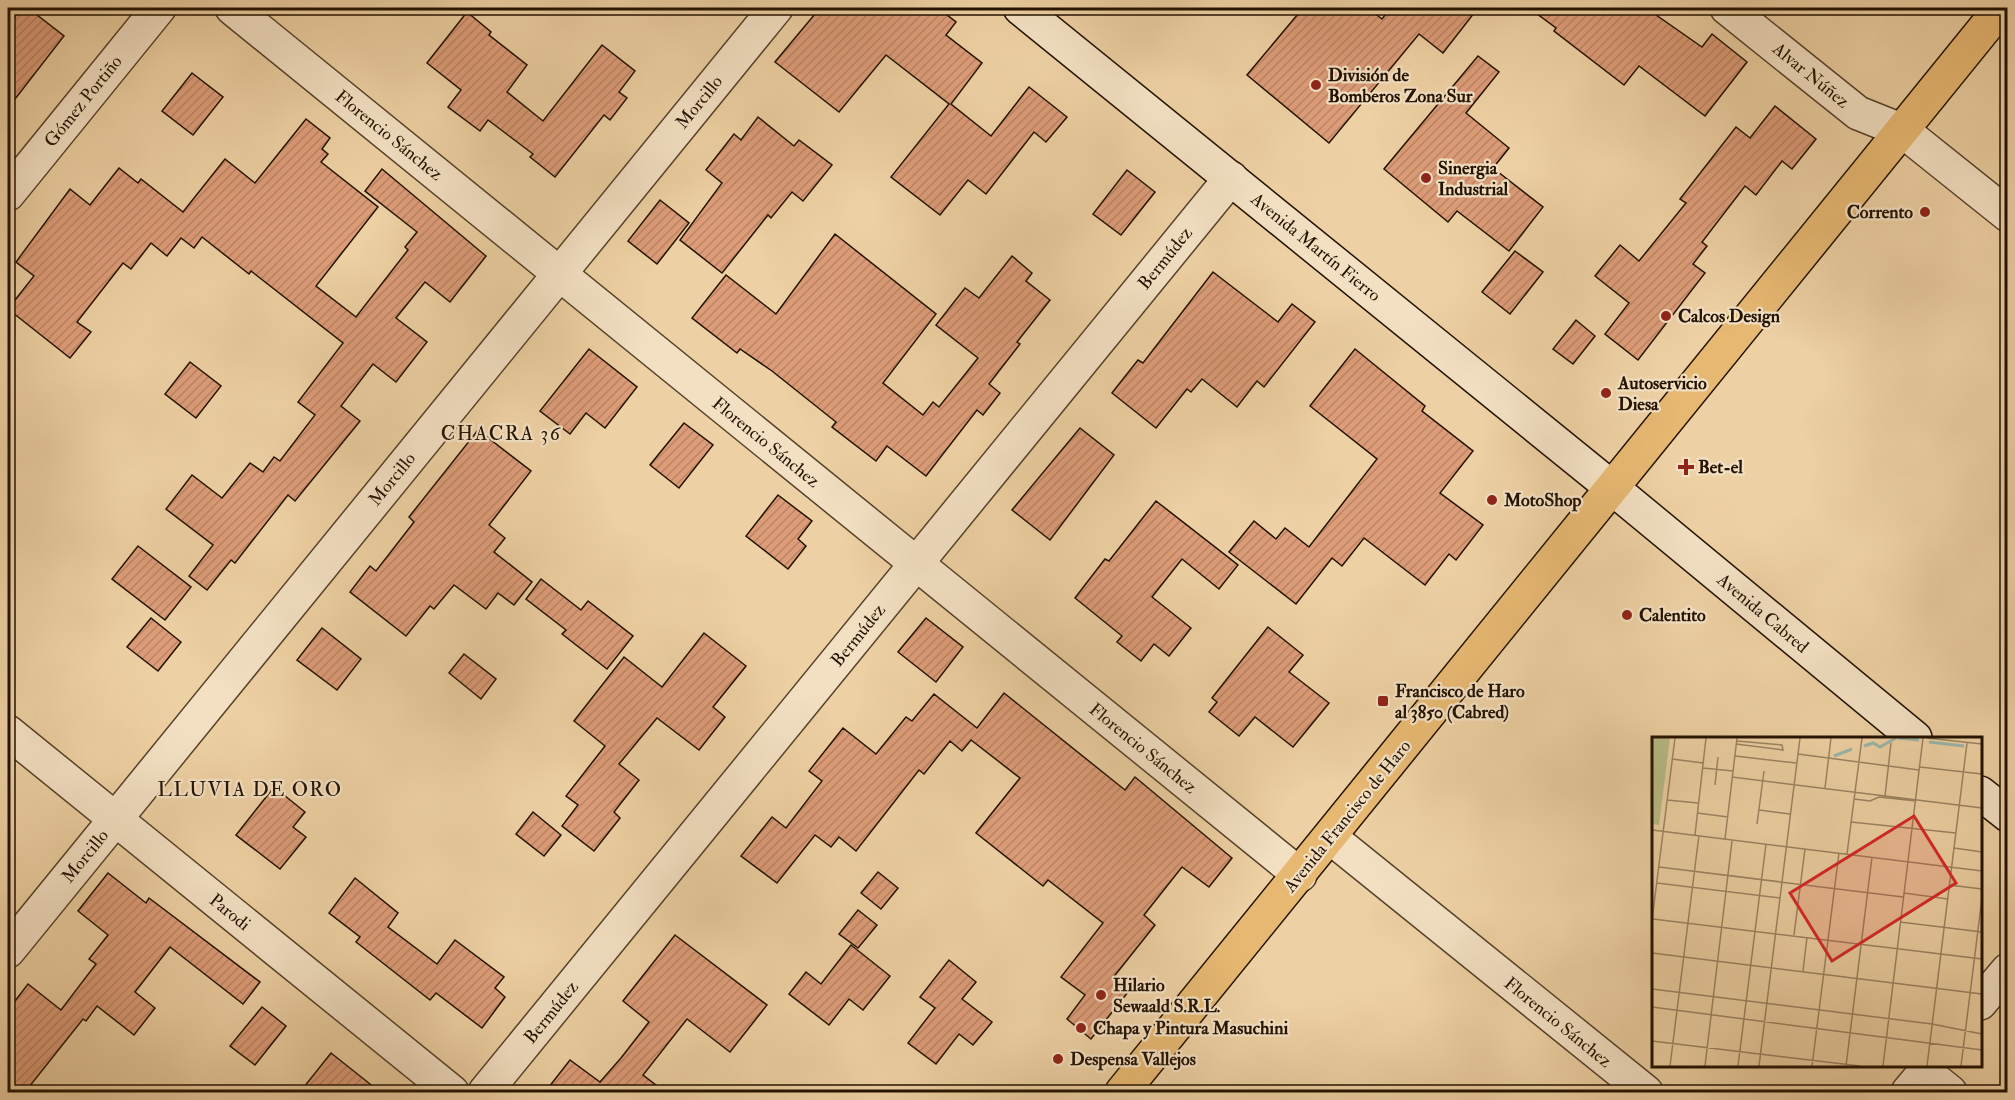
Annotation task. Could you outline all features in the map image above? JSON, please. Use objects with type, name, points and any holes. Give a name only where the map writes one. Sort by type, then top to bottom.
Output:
[{"type":"main road","name":"Avenida Francisco de Haro","points":[[1122,1092],[2001,8]]},
{"type":"street","name":"Gómez Portiño","points":[[8,194],[159,8]]},
{"type":"street","name":"Florencio Sánchez","points":[[232,8],[1300,875]]},
{"type":"street","name":"Morcillo","points":[[8,951],[777,8]]},
{"type":"street","name":"Avenida Martín Fierro","points":[[1020,8],[1611,487]]},
{"type":"street","name":"Alvar Núñez","points":[[1726,8],[1858,113],[1903,131],[2007,215]]},
{"type":"street","name":"Bermúdez","points":[[486,1092],[1231,178]]},
{"type":"street","name":"Avenida Cabred","points":[[1611,487],[1914,737]]},
{"type":"street","name":"Parodi","points":[[8,732],[452,1092]]},
{"type":"street","points":[[1982,795],[2007,815]]},
{"type":"street","name":"Florencio Sánchez","points":[[1330,837],[1646,1092]]},
{"type":"street","points":[[1982,1001],[2007,970]]},
{"type":"street","points":[[1921,1077],[1950,1092]]},
{"type":"building","points":[[22,8],[28,8],[64,36],[8,108],[8,25]]},
{"type":"building","points":[[820,8],[938,8],[956,22],[946,35],[982,63],[951,104],[991,136],[1029,87],[1067,117],[1046,142],[1034,132],[986,194],[968,180],[940,215],[891,177],[949,104],[886,55],[839,112],[775,62]]},
{"type":"building","points":[[1303,8],[1368,8],[1382,19],[1389,10],[1385,8],[1478,8],[1443,53],[1419,34],[1329,143],[1247,75]]},
{"type":"building","points":[[1529,8],[1646,8],[1702,47],[1712,34],[1747,62],[1705,116],[1639,66],[1624,85],[1554,31],[1556,28]]},
{"type":"building","points":[[467,12],[491,32],[489,35],[527,65],[507,92],[543,121],[602,45],[635,71],[619,92],[627,98],[610,120],[604,115],[555,177],[530,157],[533,154],[488,120],[480,131],[448,107],[461,90],[427,63]]},
{"type":"building","points":[[1478,56],[1499,72],[1466,113],[1509,148],[1493,168],[1543,207],[1509,251],[1457,211],[1448,222],[1384,169]]},
{"type":"building","points":[[192,73],[223,97],[193,135],[162,111]]},
{"type":"building","points":[[1775,106],[1816,139],[1792,169],[1782,161],[1756,195],[1745,186],[1702,242],[1707,246],[1693,264],[1705,273],[1638,360],[1605,334],[1629,303],[1595,276],[1620,245],[1639,261],[1686,203],[1680,199],[1736,127],[1750,138]]},
{"type":"building","points":[[758,117],[794,146],[799,140],[832,165],[803,201],[792,192],[771,218],[768,215],[722,273],[680,240],[722,183],[706,170],[734,134],[741,140]]},
{"type":"building","points":[[306,119],[330,138],[322,149],[328,154],[321,162],[378,207],[316,286],[356,317],[408,250],[405,247],[417,232],[365,191],[382,169],[486,256],[450,302],[425,282],[396,318],[427,342],[396,382],[373,364],[341,406],[360,421],[295,501],[288,495],[235,563],[231,560],[207,590],[189,576],[213,545],[166,509],[192,475],[222,498],[250,463],[263,472],[274,457],[280,461],[315,415],[298,402],[343,343],[251,271],[249,274],[202,237],[194,248],[181,238],[167,256],[151,243],[131,269],[123,263],[77,322],[91,332],[70,358],[8,309],[34,276],[16,262],[70,189],[90,205],[119,168],[138,183],[141,179],[183,212],[225,159],[255,183]]},
{"type":"building","points":[[1127,170],[1155,192],[1121,235],[1093,214]]},
{"type":"building","points":[[660,200],[689,223],[657,264],[628,241]]},
{"type":"building","points":[[835,234],[936,314],[883,383],[923,415],[933,402],[939,407],[978,358],[936,325],[965,288],[979,298],[1012,256],[1032,273],[1026,281],[1050,300],[1017,342],[1020,344],[989,384],[1000,393],[983,415],[977,410],[926,476],[887,446],[876,461],[832,427],[836,422],[772,371],[740,349],[737,353],[692,318],[726,275],[776,314]]},
{"type":"building","points":[[1515,251],[1543,272],[1510,314],[1482,292]]},
{"type":"building","points":[[1213,272],[1278,322],[1292,304],[1315,322],[1264,387],[1257,381],[1237,407],[1202,379],[1191,392],[1187,389],[1156,428],[1112,393],[1138,360],[1143,363]]},
{"type":"building","points":[[1576,320],[1595,336],[1573,364],[1553,349]]},
{"type":"building","points":[[589,349],[637,387],[605,428],[586,413],[570,434],[540,411]]},
{"type":"building","points":[[1355,349],[1425,406],[1422,411],[1473,451],[1440,493],[1483,525],[1456,560],[1449,554],[1425,585],[1364,538],[1342,566],[1332,558],[1296,604],[1229,552],[1254,521],[1276,539],[1285,528],[1309,547],[1377,459],[1310,406]]},
{"type":"building","points":[[190,362],[221,386],[196,418],[165,394]]},
{"type":"building","points":[[684,423],[713,445],[679,488],[650,465]]},
{"type":"building","points":[[1080,428],[1114,455],[1050,540],[1012,510]]},
{"type":"building","points":[[478,430],[531,471],[489,525],[505,538],[494,552],[532,582],[514,605],[498,593],[486,609],[454,585],[434,609],[430,606],[406,636],[350,592],[370,566],[376,571],[414,522],[409,517]]},
{"type":"building","points":[[778,495],[812,521],[798,539],[806,546],[788,569],[746,536]]},
{"type":"building","points":[[1156,501],[1238,565],[1219,589],[1182,559],[1152,597],[1191,628],[1169,656],[1154,644],[1141,661],[1117,642],[1122,636],[1075,598],[1105,559],[1109,561]]},
{"type":"building","points":[[138,546],[191,587],[165,620],[112,579]]},
{"type":"building","points":[[541,579],[581,610],[588,601],[633,636],[607,669],[562,634],[566,630],[526,599]]},
{"type":"building","points":[[151,618],[181,642],[158,671],[127,647]]},
{"type":"building","points":[[926,618],[963,647],[936,682],[898,652]]},
{"type":"building","points":[[1268,627],[1303,655],[1289,672],[1329,703],[1293,747],[1255,717],[1239,736],[1209,712],[1217,702],[1212,698]]},
{"type":"building","points":[[322,628],[361,659],[337,690],[297,660]]},
{"type":"building","points":[[704,633],[746,666],[713,707],[725,717],[699,750],[657,718],[619,764],[639,780],[614,812],[620,818],[594,851],[562,826],[578,805],[566,796],[605,746],[574,721],[624,657],[662,687]]},
{"type":"building","points":[[464,654],[496,679],[481,699],[449,673]]},
{"type":"building","points":[[1004,693],[1125,790],[1135,777],[1232,858],[1209,887],[1182,867],[1144,915],[1155,925],[1112,979],[1128,992],[1091,1039],[1067,1019],[1085,995],[1061,977],[1103,923],[1048,880],[1043,886],[976,833],[1020,778],[971,740],[962,751],[950,741],[924,774],[919,770],[856,851],[839,837],[831,847],[815,835],[777,883],[741,856],[772,817],[786,828],[822,781],[809,771],[843,728],[876,754],[906,717],[912,721],[934,694],[977,728]]},
{"type":"building","points":[[274,787],[305,812],[293,827],[306,837],[280,869],[236,835]]},
{"type":"building","points":[[533,812],[561,835],[544,856],[516,834]]},
{"type":"building","points":[[878,872],[898,888],[881,909],[861,893]]},
{"type":"building","points":[[108,873],[146,903],[149,898],[260,982],[243,1004],[170,947],[135,992],[155,1008],[134,1035],[97,1006],[86,1021],[83,1019],[25,1092],[22,1092],[8,1081],[8,1010],[28,984],[61,1010],[96,964],[89,959],[108,935],[78,911]]},
{"type":"building","points":[[355,878],[398,913],[388,927],[437,964],[455,940],[504,977],[495,988],[505,997],[482,1028],[436,993],[430,1000],[356,942],[360,937],[329,913]]},
{"type":"building","points":[[858,910],[877,925],[858,948],[839,934]]},
{"type":"building","points":[[675,935],[767,1005],[730,1052],[687,1019],[643,1075],[665,1092],[545,1092],[570,1060],[600,1082],[621,1058],[649,1022],[623,1001]]},
{"type":"building","points":[[851,945],[890,976],[863,1010],[849,999],[829,1025],[789,994],[806,972],[821,984]]},
{"type":"building","points":[[949,960],[976,982],[962,999],[992,1022],[973,1045],[959,1034],[936,1064],[908,1043],[935,1008],[920,997]]},
{"type":"building","points":[[262,1007],[286,1026],[255,1065],[230,1046]]},
{"type":"building","points":[[331,1053],[380,1092],[300,1092]]},
{"type":"place","name":"División de Bomberos Zona Sur","points":[[1316,85]]},
{"type":"place","name":"Sinergia Industrial","points":[[1426,178]]},
{"type":"place","name":"Corrento","points":[[1925,212]]},
{"type":"place","name":"Calcos Design","points":[[1666,316]]},
{"type":"place","name":"Autoservicio Diesa","points":[[1606,393]]},
{"type":"place","name":"Bet-el","points":[[1686,467]]},
{"type":"place","name":"MotoShop","points":[[1492,500]]},
{"type":"place","name":"Calentito","points":[[1627,615]]},
{"type":"place","name":"Francisco de Haro al 3850 (Cabred)","points":[[1383,701]]},
{"type":"place","name":"Hilario Sewaald S.R.L.","points":[[1101,995]]},
{"type":"place","name":"Chapa y Pintura Masuchini","points":[[1081,1028]]},
{"type":"place","name":"Despensa Vallejos","points":[[1058,1059]]},
{"type":"district","name":"CHACRA 36","points":[[501,433]]},
{"type":"district","name":"LLUVIA DE ORO","points":[[250,789]]}]
